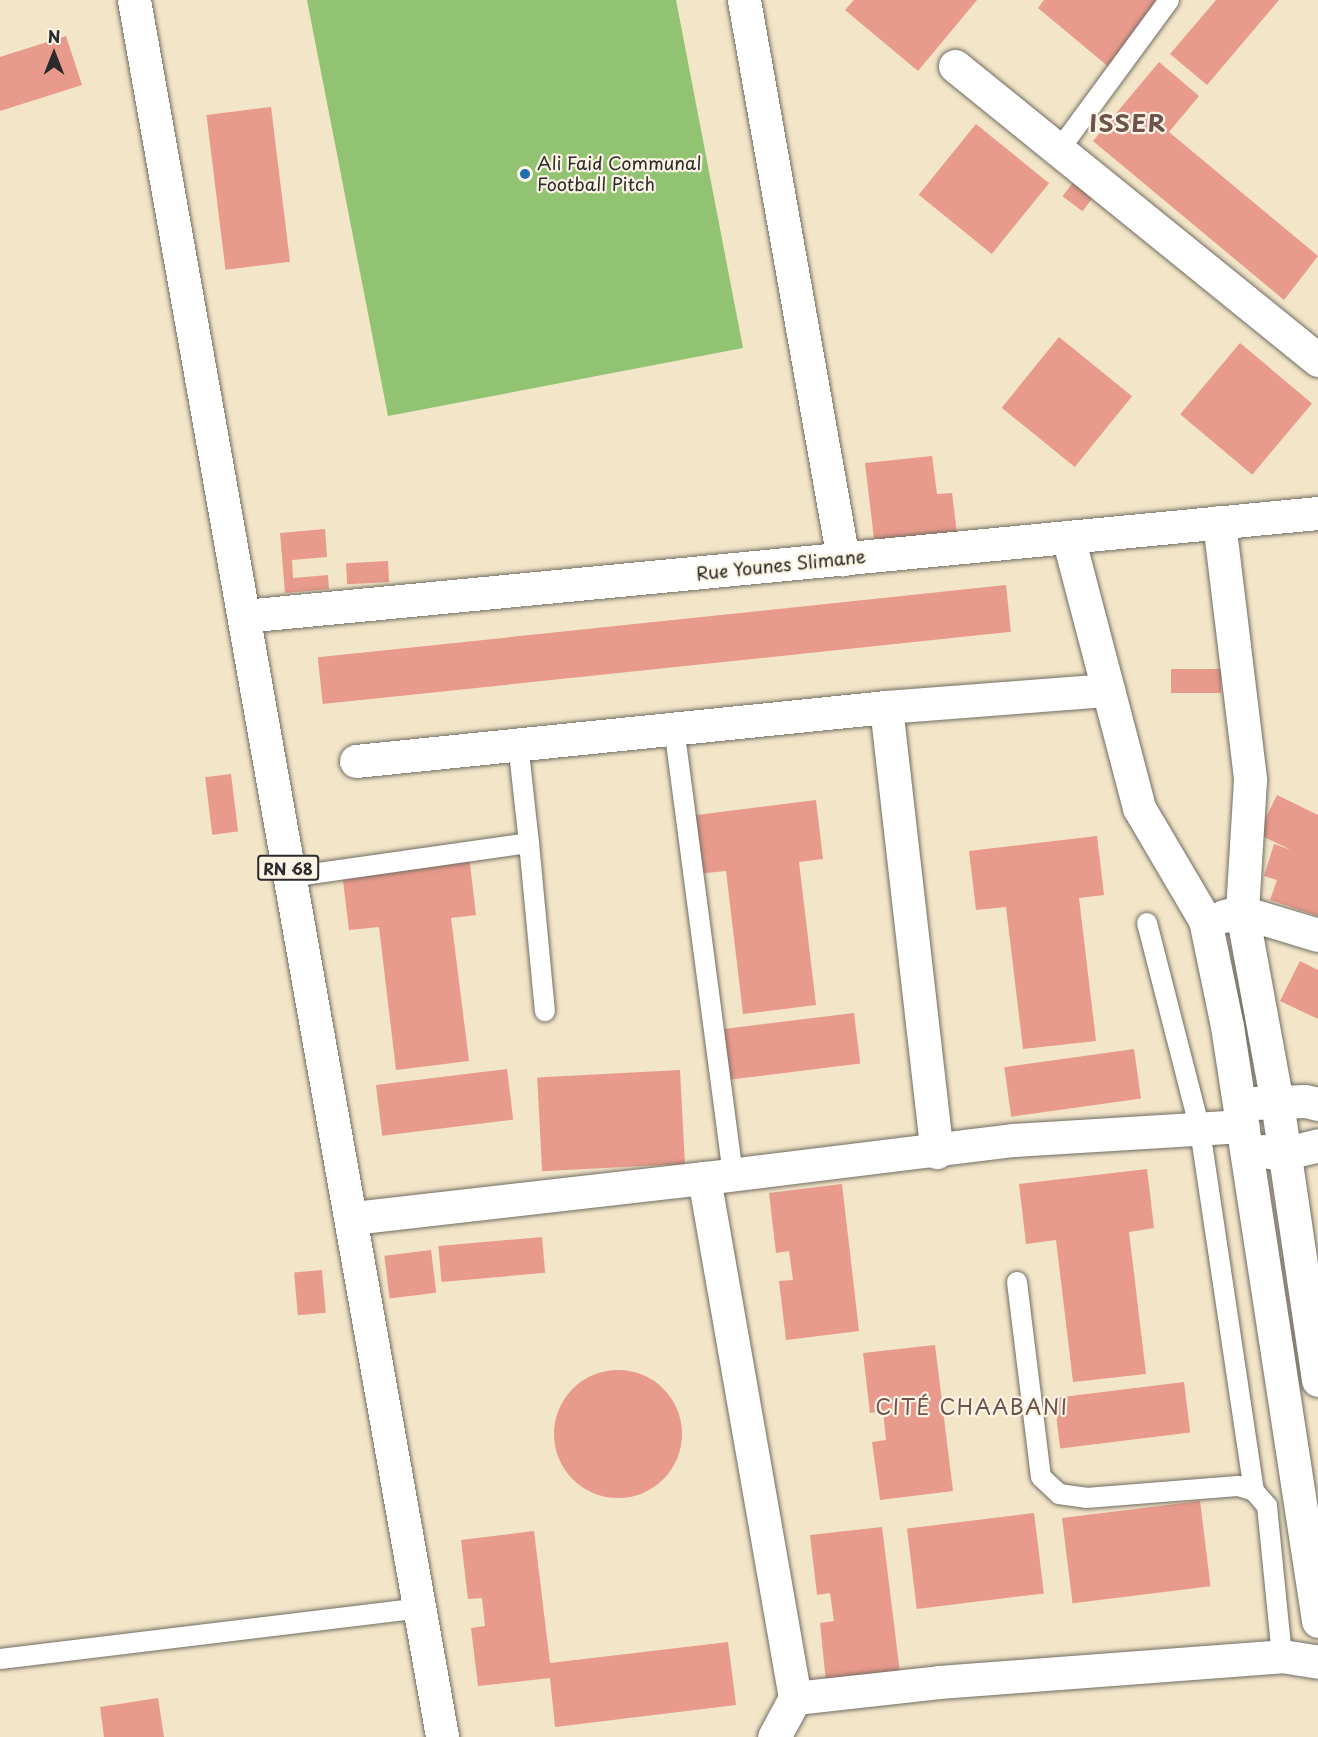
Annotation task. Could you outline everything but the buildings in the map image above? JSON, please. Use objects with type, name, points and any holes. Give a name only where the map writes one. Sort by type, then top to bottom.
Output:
[{"type":"street","name":"RN 68","points":[[134,0],[353,1218],[442,1737]]},
{"type":"street","points":[[744,0],[843,559]]},
{"type":"street","points":[[956,66],[1318,360]]},
{"type":"street","name":"Rue Younes Slimane","points":[[244,616],[1318,513]]},
{"type":"street","points":[[1219,522],[1250,780],[1242,912],[1277,1102],[1318,1380]]},
{"type":"street","points":[[1068,537],[1139,808],[1205,920],[1243,1126],[1318,1621]]},
{"type":"street","points":[[356,761],[674,727],[886,707],[1108,690]]},
{"type":"street","points":[[886,707],[937,1152]]},
{"type":"street","points":[[1205,920],[1242,912],[1318,935]]},
{"type":"street","points":[[353,1218],[937,1152],[1014,1140],[1243,1126],[1277,1102],[1318,1104]]},
{"type":"street","points":[[1243,1126],[1283,1154],[1318,1145]]},
{"type":"street","points":[[718,1176],[795,1698],[774,1737]]},
{"type":"street","points":[[795,1698],[939,1682],[1282,1656],[1318,1662]]},
{"type":"lane","points":[[1059,150],[1169,0]]},
{"type":"lane","points":[[674,727],[718,1176]]},
{"type":"lane","points":[[518,744],[545,1011]]},
{"type":"lane","points":[[290,877],[529,843]]},
{"type":"lane","points":[[1147,923],[1200,1130],[1254,1491]]},
{"type":"lane","points":[[1017,1282],[1041,1477],[1059,1494],[1086,1498],[1238,1486],[1254,1491],[1267,1506],[1282,1656]]},
{"type":"lane","points":[[0,1659],[420,1608]]},
{"type":"green space","name":"Ali Faid Communal Football Pitch","points":[[307,0],[676,0],[743,348],[388,416]]},
{"type":"place","name":"Ali Faid Communal Football Pitch","points":[[525,174]]},
{"type":"district","name":"ISSER","points":[[1128,123]]},
{"type":"district","name":"CITÉ CHAABANI","points":[[972,1406]]}]
